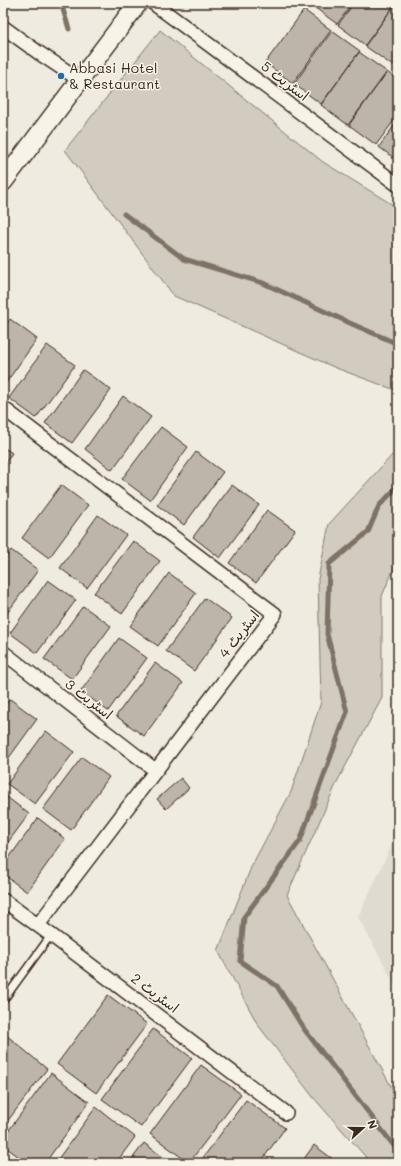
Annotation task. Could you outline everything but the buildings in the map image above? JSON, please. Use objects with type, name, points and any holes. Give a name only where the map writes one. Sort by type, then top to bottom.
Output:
[{"type":"main road","points":[[3,182],[138,3]]},
{"type":"street","name":"اسٹریٹ 5","points":[[153,3],[398,185]]},
{"type":"street","points":[[3,27],[80,80]]},
{"type":"street","name":"اسٹریٹ 4","points":[[3,408],[275,614],[38,925]]},
{"type":"street","name":"اسٹریٹ 3","points":[[3,652],[155,770]]},
{"type":"street","name":"اسٹریٹ 2","points":[[3,900],[286,1113]]},
{"type":"lane","points":[[3,1001],[51,935]]},
{"type":"shaded area","points":[[160,30],[323,162],[398,208],[398,391],[336,368],[174,296],[65,150]]},
{"type":"shaded area","points":[[398,446],[398,559],[382,596],[382,698],[337,782],[287,895],[398,1099],[398,1163],[371,1163],[313,1097],[258,1025],[218,951],[252,865],[291,792],[321,702],[318,579],[329,524],[394,453]]},
{"type":"shaded area","points":[[398,832],[398,990],[358,917]]},
{"type":"waterway","points":[[61,3],[69,29]]},
{"type":"waterway","points":[[124,214],[184,259],[263,283],[398,344]]},
{"type":"waterway","points":[[398,486],[379,506],[368,532],[329,564],[327,634],[347,712],[300,841],[244,917],[240,961],[277,986],[304,1029],[398,1151]]},
{"type":"place","name":"Abbasi Hotel & Restaurant","points":[[61,76]]}]
